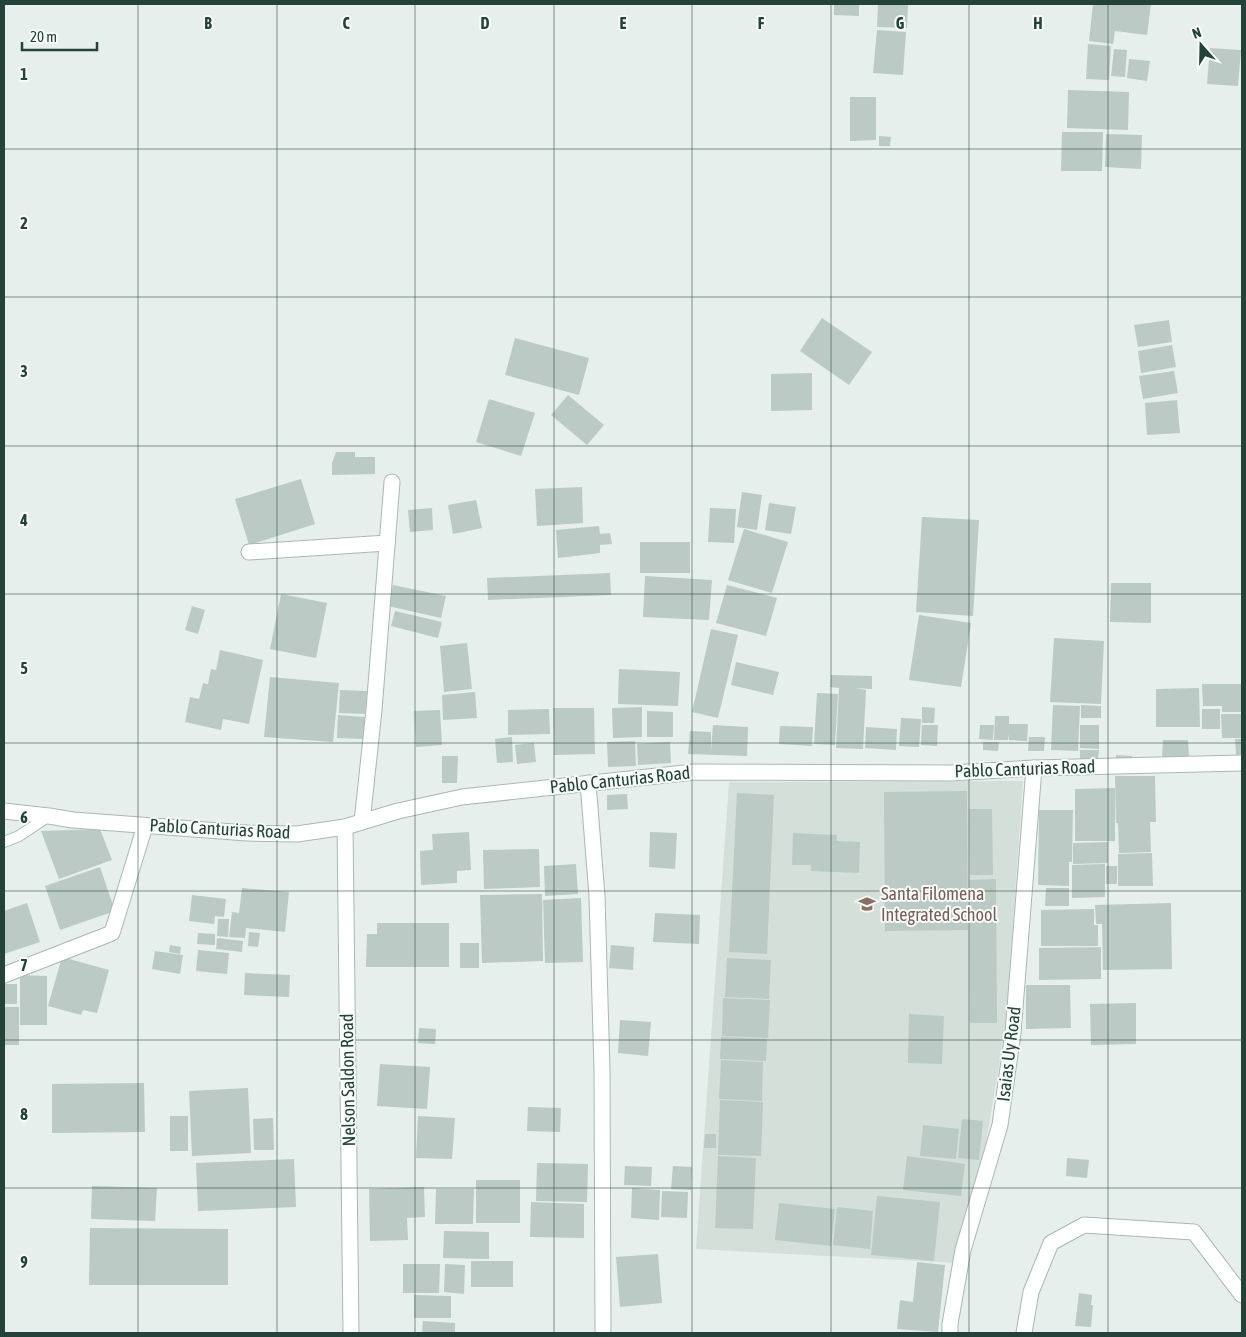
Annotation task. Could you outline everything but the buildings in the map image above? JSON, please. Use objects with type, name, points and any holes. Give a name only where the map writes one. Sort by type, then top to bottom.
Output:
[{"type":"street","points":[[362,822],[374,710],[392,482]]},
{"type":"street","points":[[249,552],[387,543]]},
{"type":"street","name":"Pablo Canturias Road","points":[[4,811],[73,820],[145,826],[247,833],[297,834],[345,827],[462,797],[694,772],[951,773],[1034,768],[1242,763]]},
{"type":"street","name":"Isaias Uy Road","points":[[950,1333],[963,1250],[1000,1125],[1013,1033],[1034,768]]},
{"type":"street","points":[[588,783],[596,896],[602,1070],[603,1330]]},
{"type":"street","points":[[4,975],[112,933],[145,826]]},
{"type":"street","name":"Nelson Saldon Road","points":[[345,827],[351,1333]]},
{"type":"street","points":[[1024,1333],[1030,1292],[1051,1243],[1084,1225],[1194,1232],[1242,1295]]},
{"type":"lane","points":[[4,842],[19,836],[49,816]]},
{"type":"shaded area","name":"Santa Filomena Integrated School","points":[[1023,781],[1006,1025],[984,1154],[956,1263],[696,1249],[729,782]]},
{"type":"place","name":"Santa Filomena Integrated School","points":[[867,904]]}]
